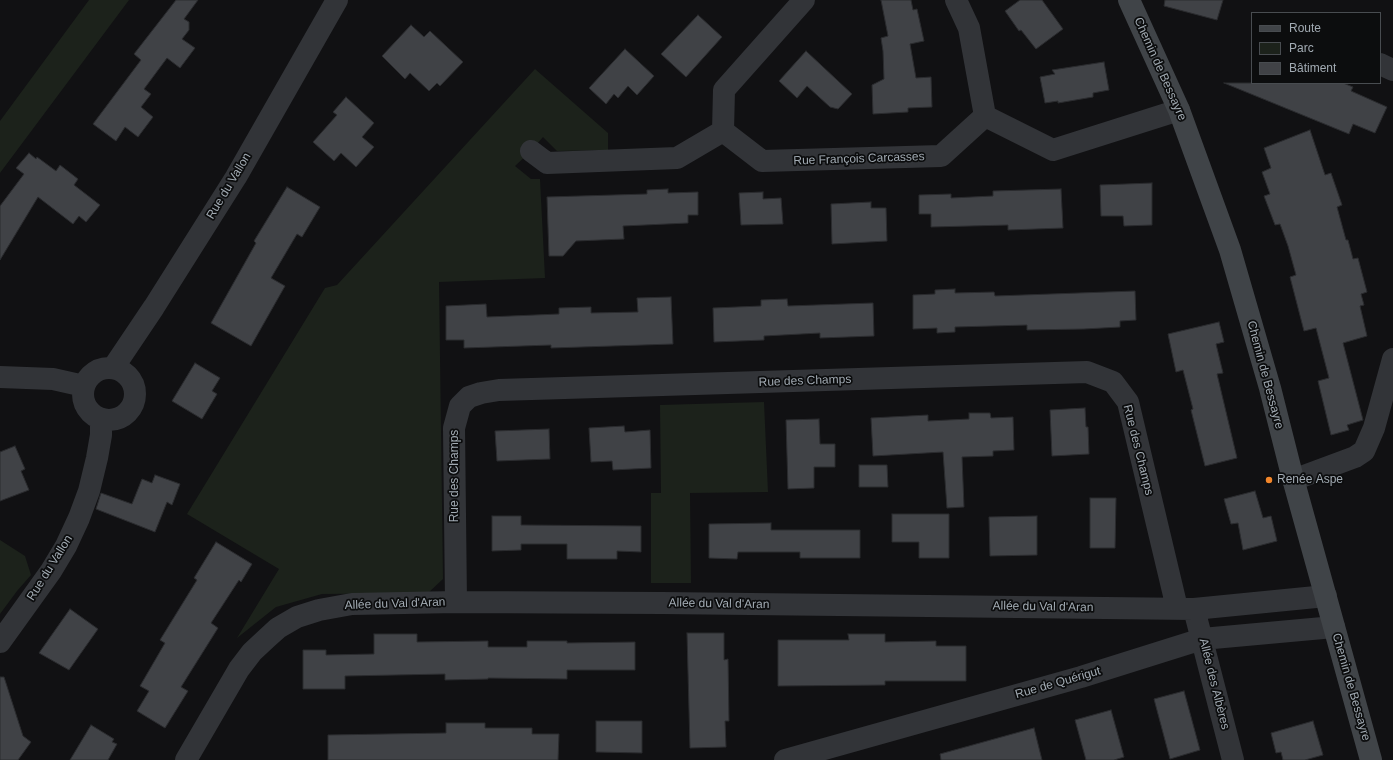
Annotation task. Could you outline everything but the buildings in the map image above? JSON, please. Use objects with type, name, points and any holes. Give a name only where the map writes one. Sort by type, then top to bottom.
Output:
[{"type":"street","name":"Rue du Vallon","points":[[113,368],[154,307],[236,176],[337,0]]},
{"type":"street","points":[[531,151],[547,163],[677,158],[724,131],[724,90],[804,0]]},
{"type":"street","points":[[956,0],[969,28],[985,116],[1053,150],[1179,110]]},
{"type":"street","name":"Chemin de Bessayre","points":[[1129,0],[1179,110],[1230,250],[1270,388],[1293,480],[1371,760]]},
{"type":"street","points":[[1381,64],[1393,70]]},
{"type":"street","name":"Rue François Carcasses","points":[[724,131],[762,161],[941,156],[985,116]]},
{"type":"street","points":[[1293,480],[1355,457],[1364,451],[1374,428],[1393,359]]},
{"type":"street","points":[[106,368],[113,368],[122,371],[130,378],[134,387],[132,406],[119,418],[110,420],[101,419],[88,410],[82,394],[84,386],[92,373],[106,368]]},
{"type":"street","name":"Rue des Champs","points":[[456,602],[454,428],[460,406],[469,397],[499,390],[1087,372],[1113,382],[1128,402],[1186,609]]},
{"type":"street","points":[[0,377],[53,379],[84,386]]},
{"type":"street","name":"Rue du Vallon","points":[[0,642],[51,571],[66,546],[76,525],[89,491],[97,458],[101,435],[101,419]]},
{"type":"street","name":"Allée du Val d'Aran","points":[[186,760],[239,669],[252,652],[278,628],[297,617],[319,610],[352,604],[456,602],[1186,609],[1326,596]]},
{"type":"street","name":"Allée des Albères","points":[[1186,609],[1202,639],[1233,760]]},
{"type":"street","name":"Rue de Quérigut","points":[[785,760],[1080,677],[1202,639],[1334,627]]},
{"type":"green space","points":[[89,0],[129,0],[0,173],[0,121]]},
{"type":"green space","points":[[535,69],[608,133],[608,150],[557,151],[543,137],[515,166],[531,179],[540,179],[545,278],[439,282],[443,579],[428,593],[322,594],[276,607],[237,638],[279,569],[187,514],[325,288],[337,285]]},
{"type":"green space","points":[[764,402],[768,492],[690,493],[691,583],[651,583],[651,493],[661,493],[660,405]]},
{"type":"green space","points":[[0,540],[25,556],[31,575],[0,614]]},
{"type":"place","name":"Renée Aspe","points":[[1269,480]]}]
